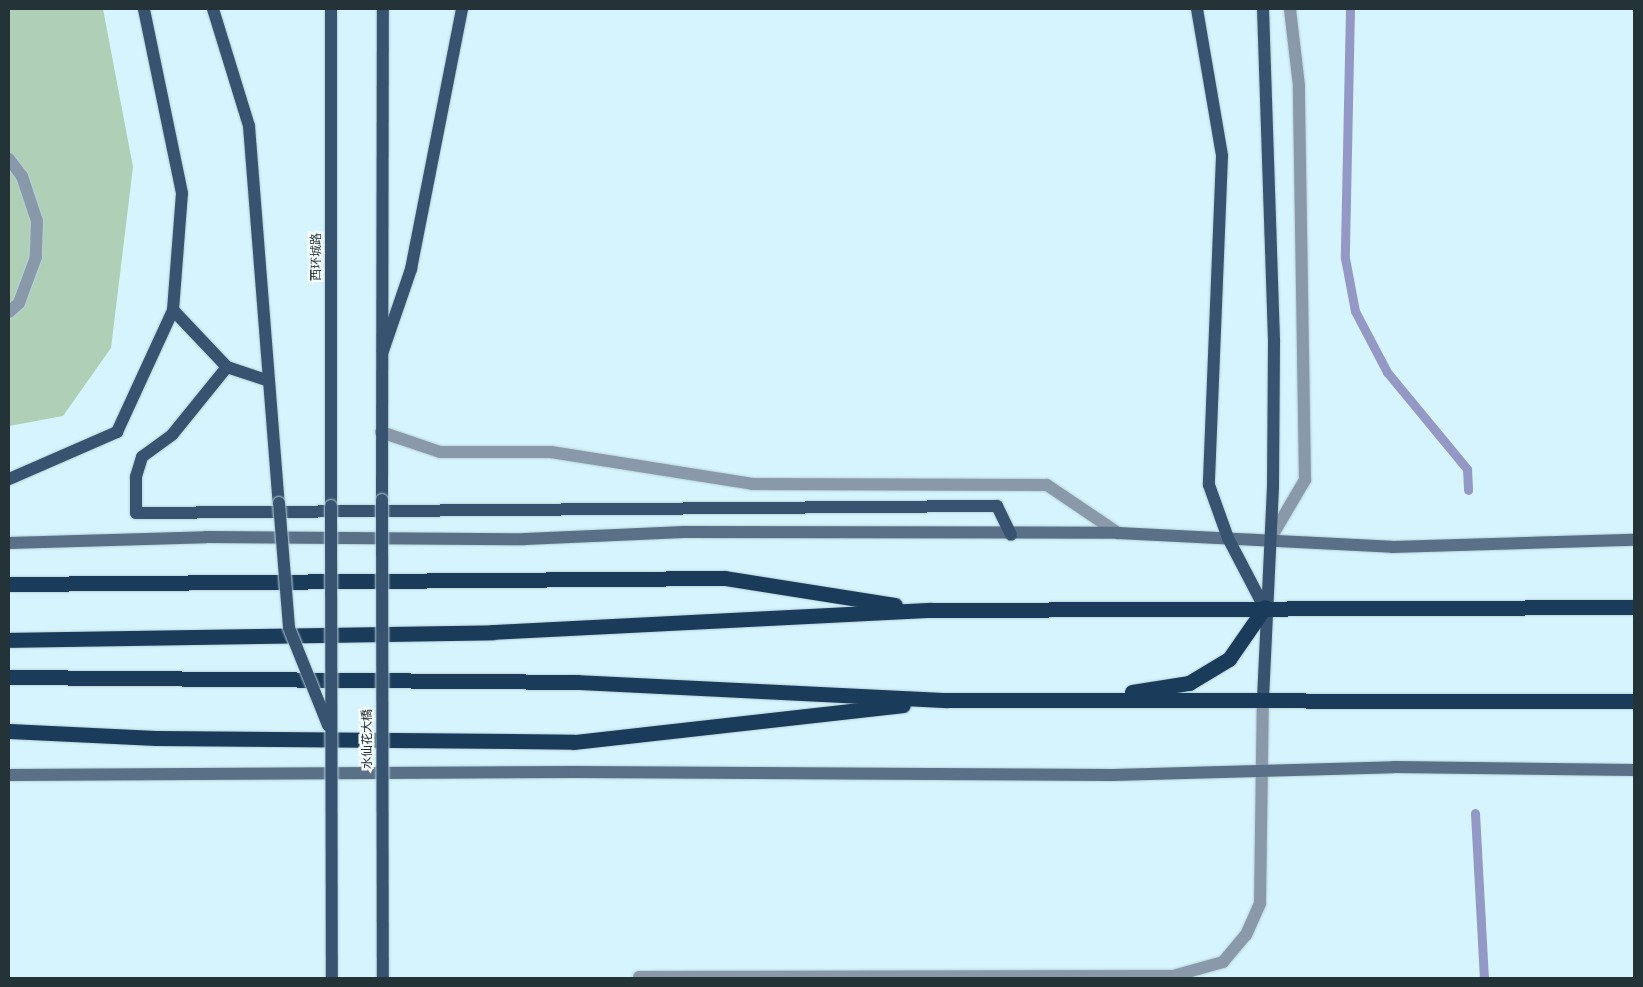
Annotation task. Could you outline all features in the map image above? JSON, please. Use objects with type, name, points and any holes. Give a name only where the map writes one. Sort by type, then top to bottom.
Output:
[{"type":"highway","points":[[9,584],[725,578],[929,610]]},
{"type":"highway","points":[[9,640],[492,632],[929,610],[1634,607]]},
{"type":"highway","points":[[1081,700],[1189,683],[1229,659],[1264,608]]},
{"type":"highway","points":[[9,677],[577,682],[946,700],[1634,701]]},
{"type":"highway","points":[[9,732],[156,738],[574,742],[946,700]]},
{"type":"main road","points":[[9,479],[117,432],[173,310],[182,193],[144,9]]},
{"type":"main road","points":[[213,9],[249,126],[289,628],[331,733]]},
{"type":"main road","name":"西环城路","points":[[331,9],[330,506],[332,978]]},
{"type":"main road","points":[[380,432],[382,9]]},
{"type":"main road","points":[[380,360],[411,269],[462,9]]},
{"type":"main road","points":[[1197,9],[1222,156],[1209,485],[1228,538],[1264,608]]},
{"type":"main road","points":[[1263,10],[1274,340],[1270,540],[1264,608],[1263,699]]},
{"type":"main road","points":[[173,310],[227,367],[269,380]]},
{"type":"main road","points":[[227,367],[172,435],[142,457],[136,477],[136,512],[997,506],[1011,535]]},
{"type":"main road","name":"水仙花大橋","points":[[380,432],[382,500],[383,978]]},
{"type":"street","points":[[1270,540],[1305,480],[1299,86],[1290,9]]},
{"type":"street","points":[[9,159],[22,176],[37,222],[36,257],[19,303],[9,312]]},
{"type":"street","points":[[380,432],[440,452],[551,452],[752,484],[1047,485],[1118,533]]},
{"type":"street","points":[[9,543],[206,537],[525,539],[684,532],[1011,535],[1118,533],[1392,547],[1634,540]]},
{"type":"street","points":[[639,977],[1173,976],[1223,962],[1246,935],[1260,903],[1263,699]]},
{"type":"street","points":[[9,775],[575,772],[1113,775],[1394,767],[1634,770]]},
{"type":"green space","points":[[9,9],[103,9],[133,167],[111,348],[63,416],[9,426]]},
{"type":"waterway","points":[[1350,9],[1345,258],[1355,311],[1387,372],[1467,469],[1468,490]]},
{"type":"waterway","points":[[1475,813],[1484,978]]}]
